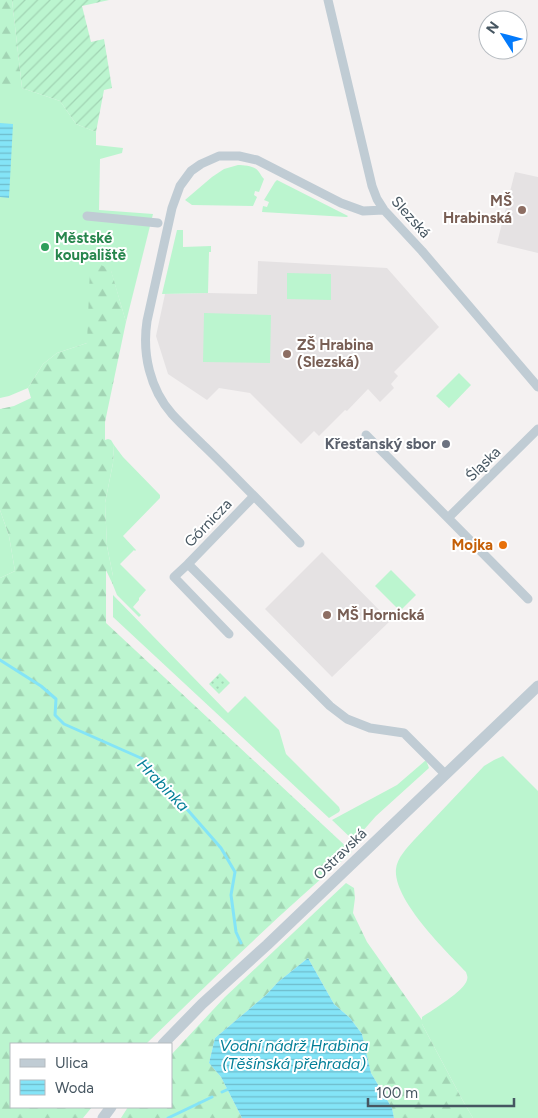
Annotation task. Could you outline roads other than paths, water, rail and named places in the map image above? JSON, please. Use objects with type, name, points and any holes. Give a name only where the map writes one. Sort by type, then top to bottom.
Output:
[{"type":"street","name":"Slezská","points":[[328,0],[372,186],[377,199],[384,210],[422,251],[538,387]]},
{"type":"street","name":"Górnicza","points":[[384,210],[363,211],[341,203],[257,160],[239,156],[219,156],[201,164],[191,171],[180,186],[172,208],[145,333],[146,355],[149,372],[157,391],[171,413],[254,496],[188,564],[330,706],[347,720],[370,728],[404,733],[445,774]]},
{"type":"street","points":[[86,216],[158,223]]},
{"type":"street","name":"Śląska","points":[[448,518],[538,429]]},
{"type":"street","points":[[366,435],[528,599]]},
{"type":"street","points":[[254,496],[300,543]]},
{"type":"street","points":[[188,564],[174,577],[229,634]]},
{"type":"street","name":"Ostravská","points":[[164,1043],[202,1004],[267,945],[538,686]]},
{"type":"water","points":[[0,123],[13,124],[9,198],[0,197]]},
{"type":"water","name":"Vodní nádrž Hrabina (Těšínská přehrada)","points":[[308,958],[334,1004],[350,1018],[362,1034],[371,1073],[392,1108],[394,1118],[242,1118],[221,1077],[209,1063],[215,1038]]},
{"type":"waterway","name":"Hrabinka","points":[[0,660],[41,686],[56,699],[55,715],[64,724],[143,759],[221,848],[235,872],[231,895],[236,932],[241,943]]},
{"type":"waterway","points":[[222,1092],[231,1088]]},
{"type":"waterway","points":[[168,1118],[212,1097]]},
{"type":"place","name":"MŠ Hrabinská","points":[[522,210]]},
{"type":"place","name":"Městské koupaliště","points":[[45,247]]},
{"type":"place","name":"ZŠ Hrabina (Slezská)","points":[[287,354]]},
{"type":"place","name":"Křesťanský sbor","points":[[446,444]]},
{"type":"place","name":"Mojka","points":[[503,545]]},
{"type":"place","name":"MŠ Hornická","points":[[327,615]]}]
